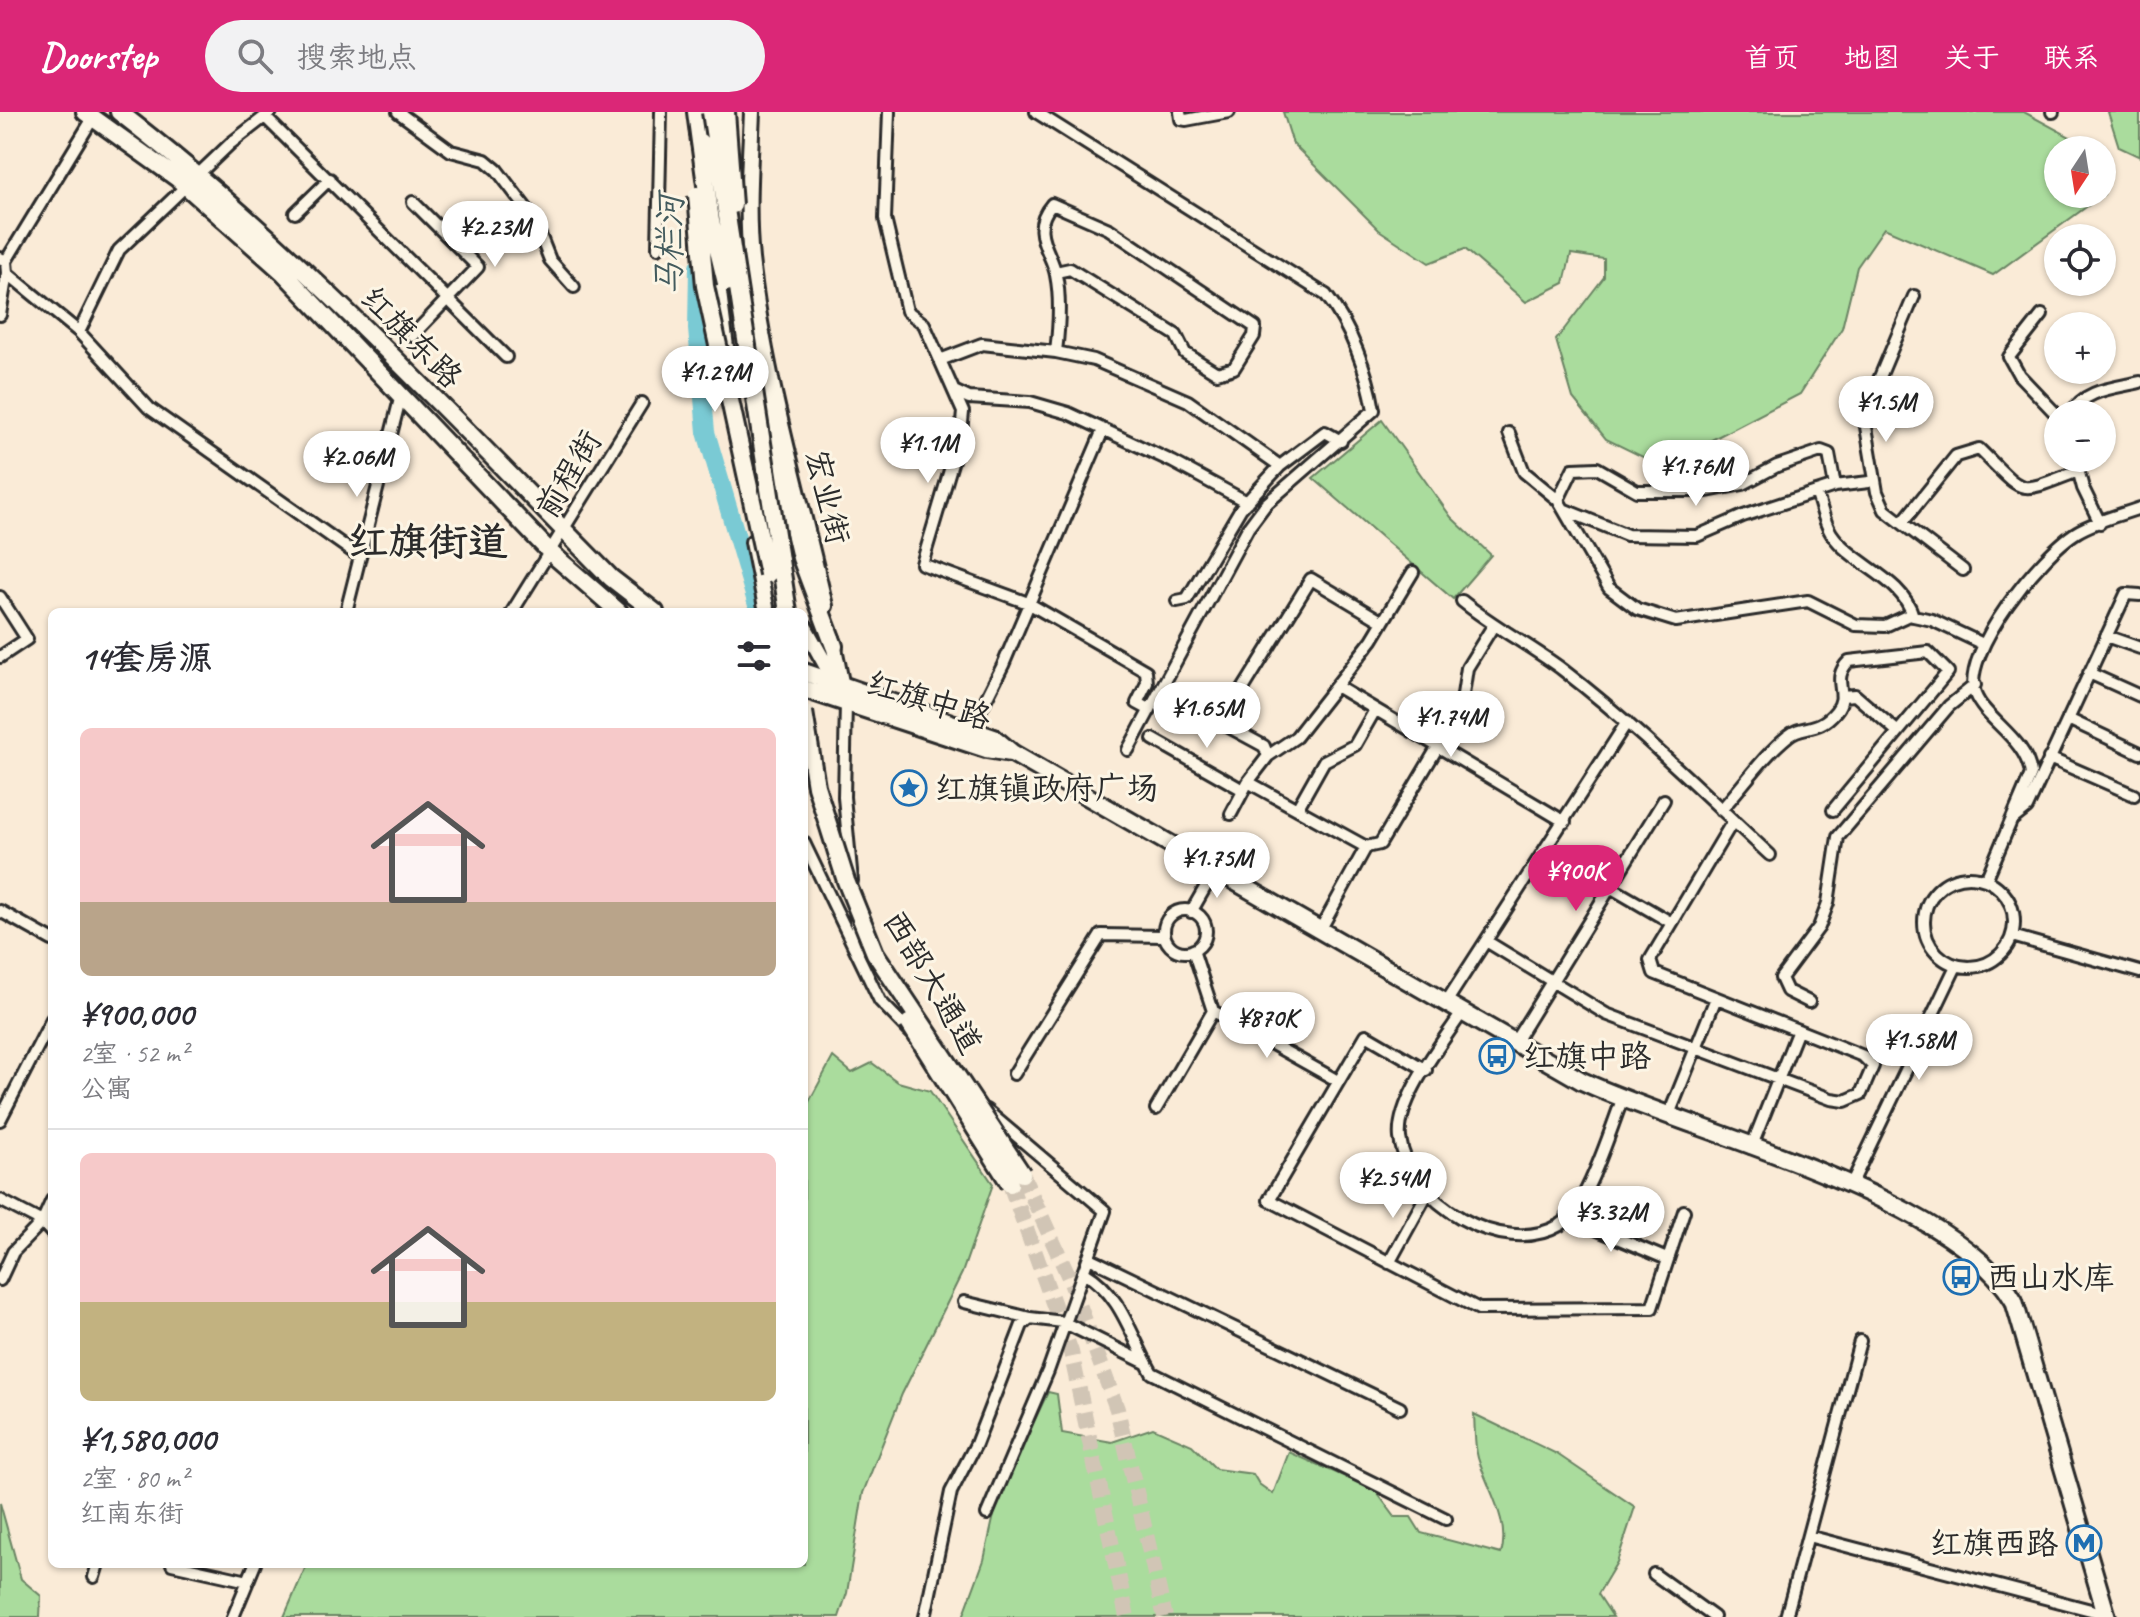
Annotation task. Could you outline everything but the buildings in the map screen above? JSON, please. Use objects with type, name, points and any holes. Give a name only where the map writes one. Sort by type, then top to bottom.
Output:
[{"type":"main road","name":"红旗东路","points":[[119,112],[198,174],[298,261],[611,578],[650,608]]},
{"type":"main road","points":[[693,112],[719,285],[742,495],[766,608]]},
{"type":"main road","points":[[693,112],[705,286],[768,574]]},
{"type":"main road","points":[[693,112],[778,608]]},
{"type":"main road","points":[[711,112],[787,608]]},
{"type":"main road","points":[[726,112],[733,172],[734,275]]},
{"type":"main road","name":"宏业街","points":[[752,112],[748,212],[752,260],[781,426],[834,646],[837,690]]},
{"type":"main road","name":"红旗东路","points":[[89,115],[186,187],[283,272],[551,553],[614,608]]},
{"type":"main road","points":[[705,207],[715,218],[730,223],[748,212]]},
{"type":"main road","points":[[741,320],[758,366],[801,558],[834,646]]},
{"type":"main road","points":[[757,559],[792,608]]},
{"type":"main road","points":[[808,635],[837,690]]},
{"type":"main road","points":[[808,674],[837,690]]},
{"type":"main road","points":[[808,689],[837,690]]},
{"type":"main road","name":"红旗中路","points":[[837,690],[968,734],[994,738],[1012,753],[1214,872],[1461,1014],[1622,1100],[1851,1185],[1943,1234],[1994,1272],[2014,1301],[2107,1615]]},
{"type":"main road","name":"西部大通道","points":[[808,737],[816,786],[846,881],[875,953],[1016,1179],[868,957],[838,884],[808,782]]},
{"type":"street","points":[[398,112],[451,151],[485,160],[497,170],[533,217],[550,260],[574,287]]},
{"type":"street","points":[[658,248],[661,112]]},
{"type":"street","points":[[889,112],[885,219],[907,311],[924,324],[963,412],[961,433],[922,564],[1028,603],[1146,671],[1147,683],[1137,703],[1150,710]]},
{"type":"street","points":[[1036,112],[1326,295],[1338,311],[1371,393],[1374,410],[1266,504],[1248,528],[1128,750]]},
{"type":"street","points":[[1180,112],[1181,119],[1186,120],[1229,112]]},
{"type":"street","points":[[0,315],[4,264],[89,115]]},
{"type":"street","points":[[79,332],[119,250],[231,143],[269,115],[506,357]]},
{"type":"street","points":[[295,213],[330,179]]},
{"type":"street","points":[[412,336],[478,267],[413,202]]},
{"type":"street","points":[[1056,272],[1070,269],[1176,335],[1185,353],[1217,373],[1234,368],[1254,336],[1255,327],[1246,318],[1109,229],[1052,204],[1046,211],[1042,241],[1056,272],[1056,352]]},
{"type":"street","points":[[4,264],[79,332],[149,408],[360,557]]},
{"type":"street","points":[[1914,296],[1864,415],[1877,492],[1885,510],[1963,570]]},
{"type":"street","points":[[2042,315],[2009,357],[2019,375],[2044,401]]},
{"type":"street","points":[[940,360],[982,344],[1056,352],[1094,360],[1188,401],[1280,466]]},
{"type":"street","points":[[2083,400],[2091,394],[2140,382]]},
{"type":"street","points":[[954,391],[981,399],[1030,402],[1068,413],[1247,502]]},
{"type":"street","points":[[347,608],[401,395]]},
{"type":"street","name":"前程街","points":[[515,608],[642,403]]},
{"type":"street","points":[[968,734],[1103,430]]},
{"type":"street","points":[[1177,601],[1187,599],[1247,502],[1280,466],[1325,432],[1341,441]]},
{"type":"street","points":[[1509,433],[1524,472],[1562,505],[1627,535],[1697,536],[1743,516],[1835,486],[1869,482]]},
{"type":"street","points":[[1902,523],[1956,456],[1966,450],[1979,449],[2019,488],[2029,490],[2075,472]]},
{"type":"street","points":[[1835,486],[1829,454],[1821,451],[1777,466],[1743,484],[1707,491],[1637,491],[1597,468],[1587,466],[1573,469],[1562,505],[1609,588],[1637,609],[1676,621],[1808,601],[1856,625],[1885,626],[1913,616],[1932,620],[1983,644]]},
{"type":"street","points":[[2078,472],[2100,523]]},
{"type":"street","points":[[1816,492],[1831,532],[1855,558],[1895,587],[1909,602],[1913,616]]},
{"type":"street","points":[[1986,880],[2031,774],[2030,764],[1975,694],[1975,662],[1983,644],[2052,550],[2077,532],[2140,508]]},
{"type":"street","points":[[1231,814],[1246,786],[1268,756],[1296,737],[1336,686],[1383,622],[1413,572]]},
{"type":"street","points":[[1268,756],[1264,746],[1229,727],[1227,715],[1311,579],[1383,622]]},
{"type":"street","points":[[2012,820],[2027,808],[2126,594],[2140,595]]},
{"type":"street","points":[[0,597],[27,639],[0,657]]},
{"type":"street","points":[[1462,601],[1493,626],[1561,668],[1627,722],[1770,855]]},
{"type":"street","points":[[1153,739],[1297,809],[1366,847],[1380,844],[1461,708],[1467,668],[1493,626]]},
{"type":"street","points":[[2106,636],[2140,648]]},
{"type":"street","points":[[1721,810],[1790,733],[1821,727],[1838,708],[1842,696],[1838,679],[1840,670],[1849,661],[1928,652],[1948,672],[1833,810]]},
{"type":"street","points":[[2089,673],[2140,696]]},
{"type":"street","points":[[1809,1002],[1787,991],[1781,978],[1819,927],[1828,903],[1838,837],[1949,706],[1975,685]]},
{"type":"street","points":[[1336,686],[1565,822]]},
{"type":"street","points":[[837,690],[859,959]]},
{"type":"street","points":[[1842,696],[1855,695],[1898,732]]},
{"type":"street","points":[[1297,809],[1324,761],[1355,745],[1375,710]]},
{"type":"street","points":[[2068,719],[2140,753]]},
{"type":"street","points":[[1445,1004],[1627,722]]},
{"type":"street","points":[[2049,758],[2134,795]]},
{"type":"street","points":[[1514,1043],[1664,800]]},
{"type":"street","points":[[1486,941],[1606,1014],[1777,1079],[1845,1101],[1861,1094],[1873,1066],[1863,1056],[1654,973],[1650,960],[1733,821]]},
{"type":"street","points":[[1319,932],[1366,847]]},
{"type":"street","points":[[808,851],[880,1001],[995,1119],[1105,1211],[1048,1371],[987,1514]]},
{"type":"street","points":[[1558,857],[1672,923]]},
{"type":"street","points":[[1164,936],[1171,916],[1191,912],[1214,872]]},
{"type":"street","points":[[1972,877],[1986,880],[2009,901],[2014,915],[2012,936],[1999,957],[1986,964],[1956,966],[1943,959],[1926,936],[1926,907],[1944,884],[1972,877]]},
{"type":"street","points":[[0,911],[48,938]]},
{"type":"street","points":[[1164,936],[1175,950],[1193,950],[1203,941],[1205,927],[1191,912]]},
{"type":"street","points":[[1014,1074],[1101,935],[1164,936]]},
{"type":"street","points":[[2012,936],[2140,972]]},
{"type":"street","points":[[1193,950],[1213,1011],[1338,1081]]},
{"type":"street","points":[[1851,1185],[1956,966]]},
{"type":"street","points":[[1668,1117],[1716,998]]},
{"type":"street","points":[[1156,1109],[1213,1011]]},
{"type":"street","points":[[1461,1014],[1407,1102],[1400,1139],[1413,1172],[1427,1194],[1448,1212],[1487,1230],[1525,1234],[1561,1224],[1579,1203],[1622,1100]]},
{"type":"street","points":[[0,1120],[48,1027]]},
{"type":"street","points":[[1751,1148],[1798,1030]]},
{"type":"street","points":[[1426,1070],[1366,1035],[1269,1200],[1479,1309],[1652,1308],[1684,1211]]},
{"type":"street","points":[[1389,1263],[1427,1194]]},
{"type":"street","points":[[0,1200],[42,1222],[48,1229]]},
{"type":"street","points":[[0,1280],[13,1252],[42,1222],[48,1209]]},
{"type":"street","points":[[1567,1217],[1667,1259]]},
{"type":"street","points":[[1089,1258],[1400,1408]]},
{"type":"street","points":[[1085,1273],[1100,1282],[1121,1307],[1132,1338],[1152,1373],[1446,1519]]},
{"type":"street","points":[[964,1302],[1030,1318],[1063,1322],[1146,1363]]},
{"type":"street","points":[[925,1617],[951,1492],[976,1444],[1022,1325],[1030,1318]]},
{"type":"street","points":[[1786,1617],[1860,1341]]},
{"type":"street","points":[[1808,1536],[2107,1615]]},
{"type":"street","points":[[94,1577],[97,1568]]},
{"type":"street","points":[[190,1568],[248,1581]]},
{"type":"street","points":[[233,1617],[253,1568]]},
{"type":"street","points":[[1654,1574],[1714,1617]]},
{"type":"green space","points":[[1283,112],[2024,112],[2068,136],[2044,136],[2044,208],[2085,208],[2063,224],[2044,224],[2044,238],[1993,275],[1884,228],[1857,267],[1842,328],[1800,394],[1698,447],[1657,464],[1606,439],[1573,398],[1556,340],[1604,277],[1604,259],[1571,254],[1564,283],[1526,302],[1465,249],[1429,263],[1379,230],[1293,144]]},
{"type":"green space","points":[[2108,112],[2140,112],[2140,157],[2119,147]]},
{"type":"green space","points":[[1382,420],[1451,517],[1491,555],[1453,599],[1313,478]]},
{"type":"green space","points":[[833,1057],[852,1073],[872,1063],[898,1082],[930,1091],[993,1184],[962,1273],[902,1394],[863,1493],[847,1593],[839,1617],[284,1617],[305,1568],[808,1568],[808,1104]]},
{"type":"green space","points":[[1048,1392],[1057,1394],[1062,1433],[1112,1442],[1153,1428],[1192,1445],[1216,1469],[1253,1474],[1259,1484],[1273,1494],[1289,1452],[1375,1490],[1395,1517],[1411,1517],[1421,1533],[1501,1554],[1503,1530],[1497,1505],[1478,1458],[1474,1414],[1557,1454],[1635,1507],[1617,1562],[1598,1594],[1613,1617],[963,1617],[984,1560],[998,1497]]},
{"type":"green space","points":[[0,1503],[21,1579],[41,1596],[40,1617],[0,1617]]},
{"type":"waterway","name":"马栏河","points":[[698,267],[697,329],[706,432],[758,608]]},
{"type":"tunnel","points":[[1022,1174],[1069,1277],[1117,1409],[1165,1617]]},
{"type":"tunnel","points":[[1010,1184],[1071,1352],[1127,1617]]},
{"type":"place","name":"红旗镇政府广场","points":[[909,788]]},
{"type":"place","name":"红旗中路","points":[[1497,1056]]},
{"type":"place","name":"西山水库","points":[[1961,1277]]},
{"type":"place","name":"红旗西路","points":[[2084,1543]]},
{"type":"district","name":"红旗街道","points":[[428,541]]}]
